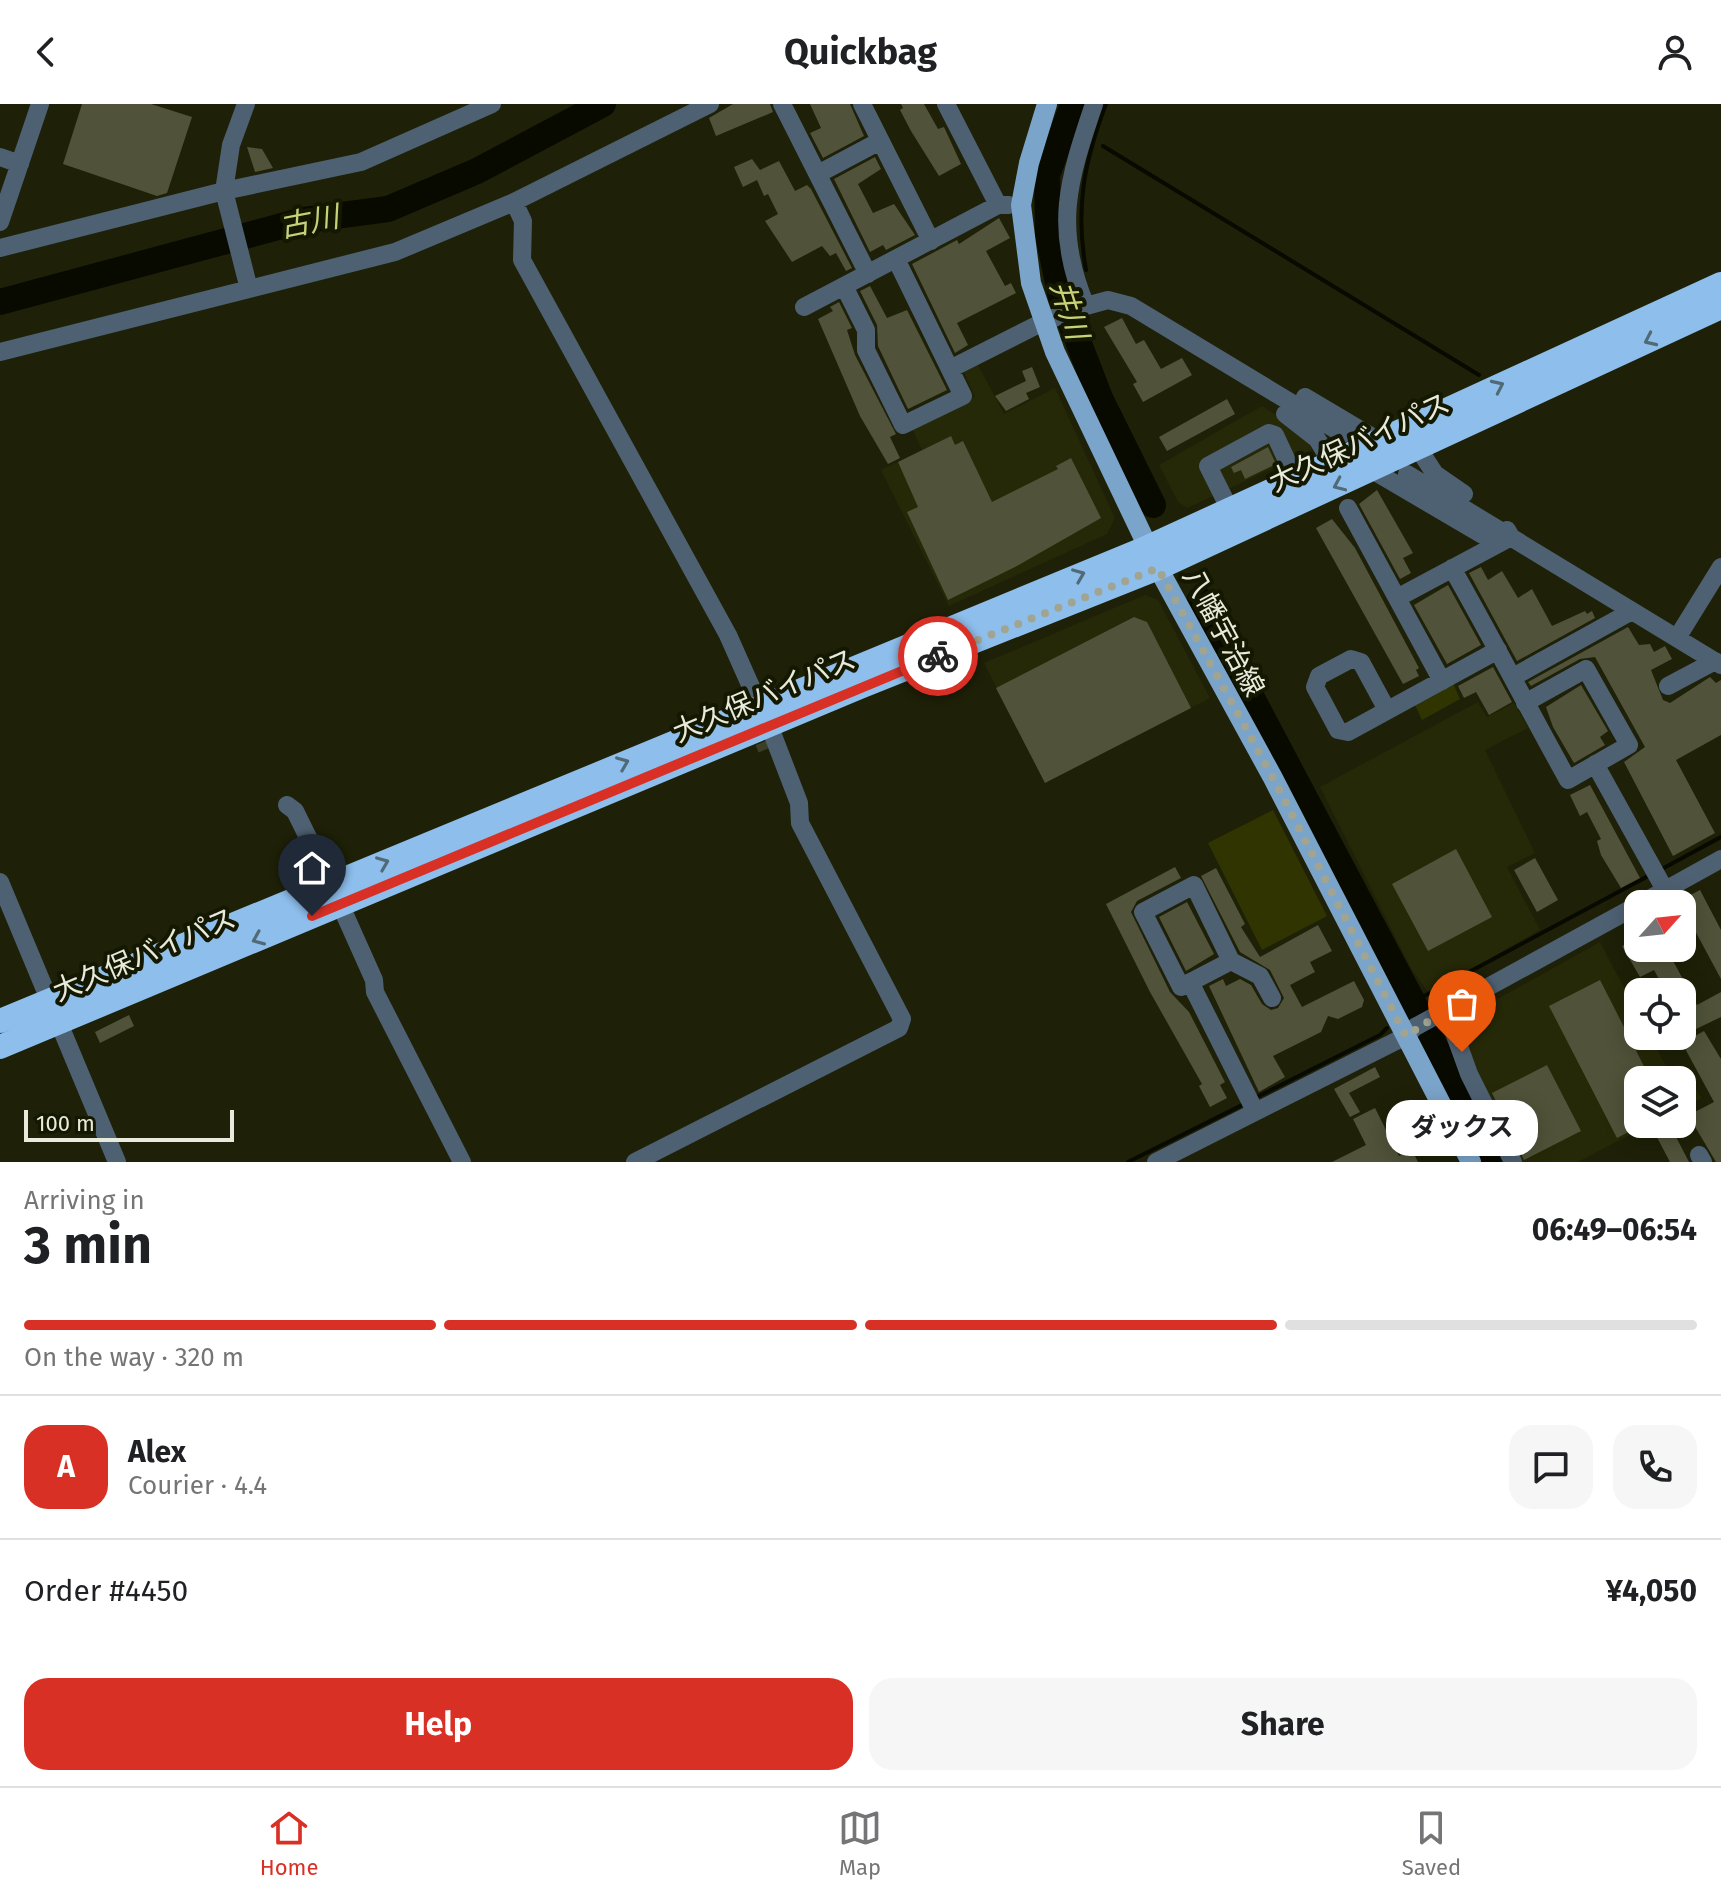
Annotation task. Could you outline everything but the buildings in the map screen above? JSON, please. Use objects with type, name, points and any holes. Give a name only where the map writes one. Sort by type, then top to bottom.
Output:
[{"type":"highway","name":"大久保バイパス","points":[[1153,558],[1230,510],[1721,284]]},
{"type":"highway","name":"大久保バイパス","points":[[0,1047],[53,1012],[760,718],[1372,470],[1721,307]]},
{"type":"highway","name":"大久保バイパス","points":[[0,1021],[53,1012]]},
{"type":"main road","name":"八幡宇治線","points":[[1047,104],[1029,163],[1021,205],[1031,283],[1048,321],[1072,392],[1153,558],[1410,1032],[1471,1162]]},
{"type":"street","points":[[0,222],[40,104]]},
{"type":"street","points":[[246,104],[231,145],[226,196],[248,288]]},
{"type":"street","points":[[0,248],[361,162],[492,104]]},
{"type":"street","points":[[0,352],[395,252],[514,202],[710,104]]},
{"type":"street","points":[[782,104],[868,274]]},
{"type":"street","points":[[862,104],[931,241]]},
{"type":"street","points":[[946,104],[998,205]]},
{"type":"street","points":[[1086,306],[1072,271],[1066,226],[1069,177],[1094,104]]},
{"type":"street","points":[[818,174],[880,141]]},
{"type":"street","points":[[0,157],[20,164]]},
{"type":"street","points":[[514,202],[523,221],[522,260],[625,443],[719,621],[799,803],[800,823],[902,1019],[899,1028],[635,1162]]},
{"type":"street","points":[[804,307],[998,205],[1021,205]]},
{"type":"street","points":[[844,286],[866,330],[866,350],[903,425],[963,396],[896,259]]},
{"type":"street","points":[[950,369],[1048,321],[1108,300],[1131,306],[1343,434]]},
{"type":"street","points":[[1223,362],[1257,368],[1379,441]]},
{"type":"street","points":[[1223,362],[1243,388],[1305,426],[1332,463]]},
{"type":"street","points":[[1230,510],[1208,466],[1269,433],[1277,438],[1296,480]]},
{"type":"street","points":[[1418,448],[1435,474],[1502,520],[1504,540]]},
{"type":"street","points":[[1372,470],[1632,611],[1718,663]]},
{"type":"street","points":[[1407,474],[1504,540]]},
{"type":"street","points":[[1348,508],[1442,681]]},
{"type":"street","points":[[1397,598],[1504,540]]},
{"type":"street","points":[[1677,638],[1721,567]]},
{"type":"street","points":[[1452,568],[1513,677],[1525,703],[1568,780],[1629,745],[1586,669],[1525,703]]},
{"type":"street","points":[[1513,677],[1632,611]]},
{"type":"street","points":[[1387,710],[1498,650]]},
{"type":"street","points":[[1668,686],[1718,663]]},
{"type":"street","points":[[1595,764],[1660,879]]},
{"type":"street","points":[[1651,890],[1660,879],[1721,859]]},
{"type":"street","points":[[0,882],[117,1162]]},
{"type":"street","points":[[1231,961],[1181,987],[1143,912],[1194,885],[1231,961],[1260,976],[1272,998]]},
{"type":"street","points":[[332,896],[374,980],[375,992],[462,1162]]},
{"type":"street","points":[[1156,1162],[1250,1101],[1410,1032],[1624,913]]},
{"type":"street","points":[[1190,982],[1250,1101]]},
{"type":"street","points":[[1443,1012],[1469,1074],[1513,1162]]},
{"type":"shaded area","points":[[977,363],[1004,414],[1055,388],[1115,518],[1107,534],[949,606],[881,470],[922,450],[912,428],[975,397],[963,370]]},
{"type":"shaded area","points":[[1262,406],[1304,433],[1312,450],[1187,508],[1178,502],[1159,465]]},
{"type":"shaded area","points":[[1145,595],[1158,600],[1210,698],[1045,783],[984,663]]},
{"type":"shaded area","points":[[1452,681],[1460,699],[1422,720],[1414,703]]},
{"type":"shaded area","points":[[1478,702],[1487,717],[1514,703],[1528,728],[1485,750],[1535,853],[1507,867],[1540,930],[1429,993],[1412,970],[1320,787]]},
{"type":"shaded area","points":[[1273,810],[1327,916],[1262,950],[1208,843]]},
{"type":"shaded area","points":[[1600,942],[1624,987],[1624,1050],[1657,1050],[1666,1066],[1624,1066],[1624,1138],[1578,1162],[1521,1162],[1480,1084],[1460,1028],[1462,1019]]},
{"type":"waterway","name":"古川","points":[[0,302],[304,220],[388,209],[477,171],[603,104]]},
{"type":"waterway","name":"井川","points":[[1073,104],[1047,175],[1048,235],[1061,297],[1100,398],[1153,505]]},
{"type":"waterway","points":[[1086,270],[1081,226],[1084,186],[1092,146],[1106,104]]},
{"type":"waterway","points":[[1103,146],[1479,375]]},
{"type":"waterway","name":"井川","points":[[1200,600],[1413,1002],[1492,1162]]},
{"type":"waterway","points":[[1660,870],[1721,837]]},
{"type":"waterway","points":[[1406,1009],[1413,1002],[1652,874]]},
{"type":"waterway","points":[[1255,1098],[1380,1035],[1387,1028]]},
{"type":"waterway","points":[[1128,1162],[1244,1104]]},
{"type":"tunnel","points":[[743,692],[767,749]]},
{"type":"way so far","points":[[938,656],[1158,568],[1273,778],[1406,1036],[1415,1027],[1446,1010],[1462,1052]]},
{"type":"place","name":"ダックス","points":[[1462,1052]]},
{"type":"route","points":[[312,916],[938,656]]}]
